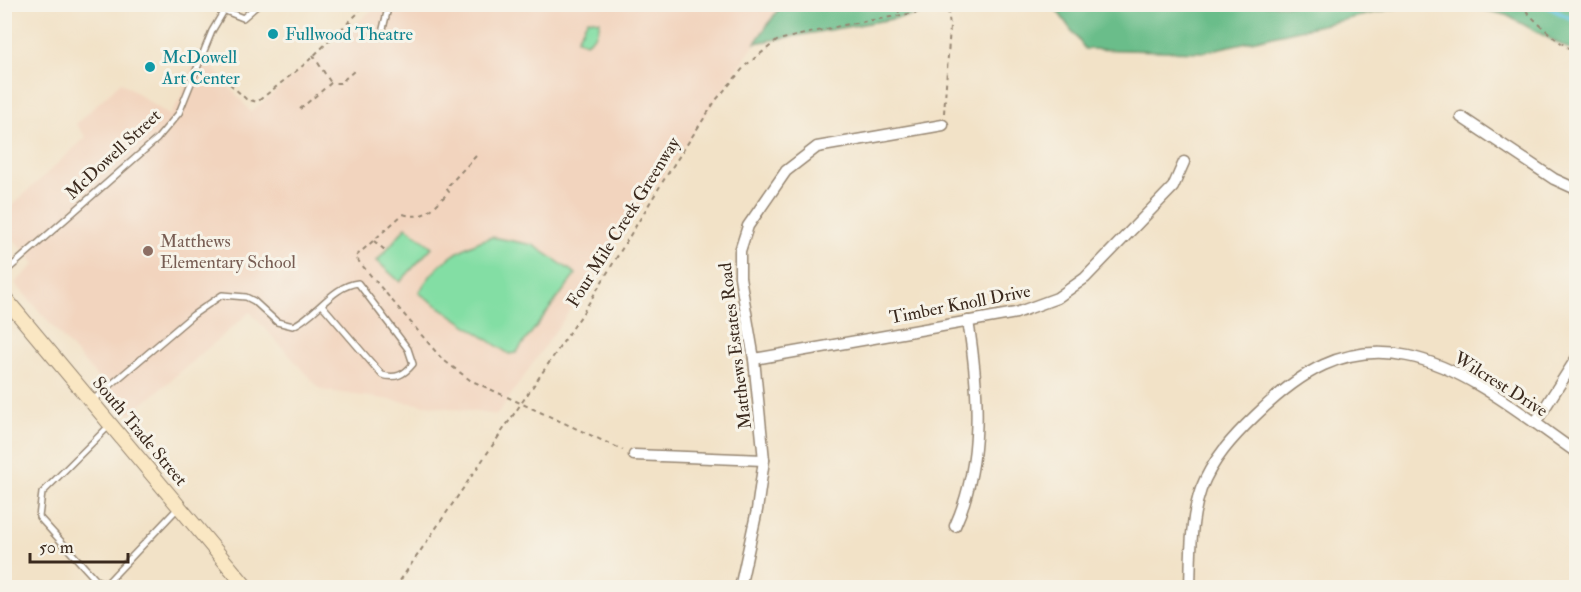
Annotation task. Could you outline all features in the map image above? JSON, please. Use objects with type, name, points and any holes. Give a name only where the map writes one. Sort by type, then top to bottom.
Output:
[{"type":"main road","name":"South Trade Street","points":[[4,297],[247,588]]},
{"type":"street","points":[[1461,117],[1554,179],[1576,189]]},
{"type":"street","name":"Matthews Estates Road","points":[[740,588],[757,510],[764,460],[754,359],[740,277],[740,251],[748,226],[786,171],[817,147],[943,125]]},
{"type":"street","name":"Timber Knoll Drive","points":[[754,359],[1032,308],[1069,290],[1085,278],[1173,187],[1184,162]]},
{"type":"street","points":[[955,526],[971,483],[975,450],[977,392],[968,321]]},
{"type":"street","name":"Wilcrest Drive","points":[[1190,588],[1193,523],[1206,476],[1219,456],[1246,424],[1284,387],[1311,370],[1346,357],[1370,354],[1407,355],[1450,370],[1535,423],[1576,452]]},
{"type":"street","points":[[1535,423],[1576,359]]},
{"type":"street","points":[[634,455],[764,460]]},
{"type":"lane","name":"McDowell Street","points":[[4,273],[157,139],[179,113],[212,31],[228,4]]},
{"type":"lane","points":[[223,10],[243,18],[259,4]]},
{"type":"lane","points":[[381,37],[389,4]]},
{"type":"lane","points":[[92,401],[193,315],[222,295],[236,295],[254,301],[277,322],[285,326],[301,322],[345,285],[358,283],[408,349],[413,364],[406,372],[393,378],[382,375],[322,306]]},
{"type":"lane","points":[[111,424],[42,493],[39,517],[96,580],[106,584],[179,507]]},
{"type":"path","points":[[230,84],[246,99],[257,102],[305,64],[360,9],[359,4]]},
{"type":"path","points":[[889,4],[903,15]]},
{"type":"path","name":"Four Mile Creek Greenway","points":[[395,588],[614,266],[664,178],[703,119],[746,65],[778,40],[966,4]]},
{"type":"path","points":[[1521,4],[1527,14],[1545,27],[1562,46],[1576,52]]},
{"type":"path","points":[[943,125],[951,27],[948,8]]},
{"type":"path","points":[[347,22],[372,34]]},
{"type":"path","points":[[312,55],[331,83]]},
{"type":"path","points":[[300,109],[331,83],[340,83],[354,71]]},
{"type":"path","points":[[476,156],[446,188],[449,192],[425,214],[417,218],[403,214],[355,257],[442,359],[470,380],[634,455]]},
{"type":"path","points":[[373,240],[386,251]]},
{"type":"shaded area","points":[[378,5],[782,5],[497,415],[321,390],[250,312],[130,415],[15,283],[35,264],[5,229],[4,213],[86,137],[76,124],[121,82],[170,116],[182,95],[198,51],[251,112]]},
{"type":"green space","points":[[782,4],[972,4],[972,5],[755,43]]},
{"type":"green space","points":[[1053,5],[1409,5],[1203,52],[1085,49]]},
{"type":"green space","points":[[1463,5],[1576,5],[1576,53],[1506,15]]},
{"type":"green space","points":[[588,19],[600,21],[596,34],[586,43],[577,39]]},
{"type":"green space","points":[[406,227],[432,247],[400,282],[377,261]]},
{"type":"green space","points":[[492,237],[533,245],[576,274],[516,353],[509,354],[419,293],[433,273],[450,258],[470,245]]},
{"type":"waterway","points":[[1511,4],[1544,5],[1576,21]]},
{"type":"place","name":"Fullwood Theatre","points":[[273,34]]},
{"type":"place","name":"McDowell Art Center","points":[[150,67]]},
{"type":"place","name":"Matthews Elementary School","points":[[148,251]]}]
